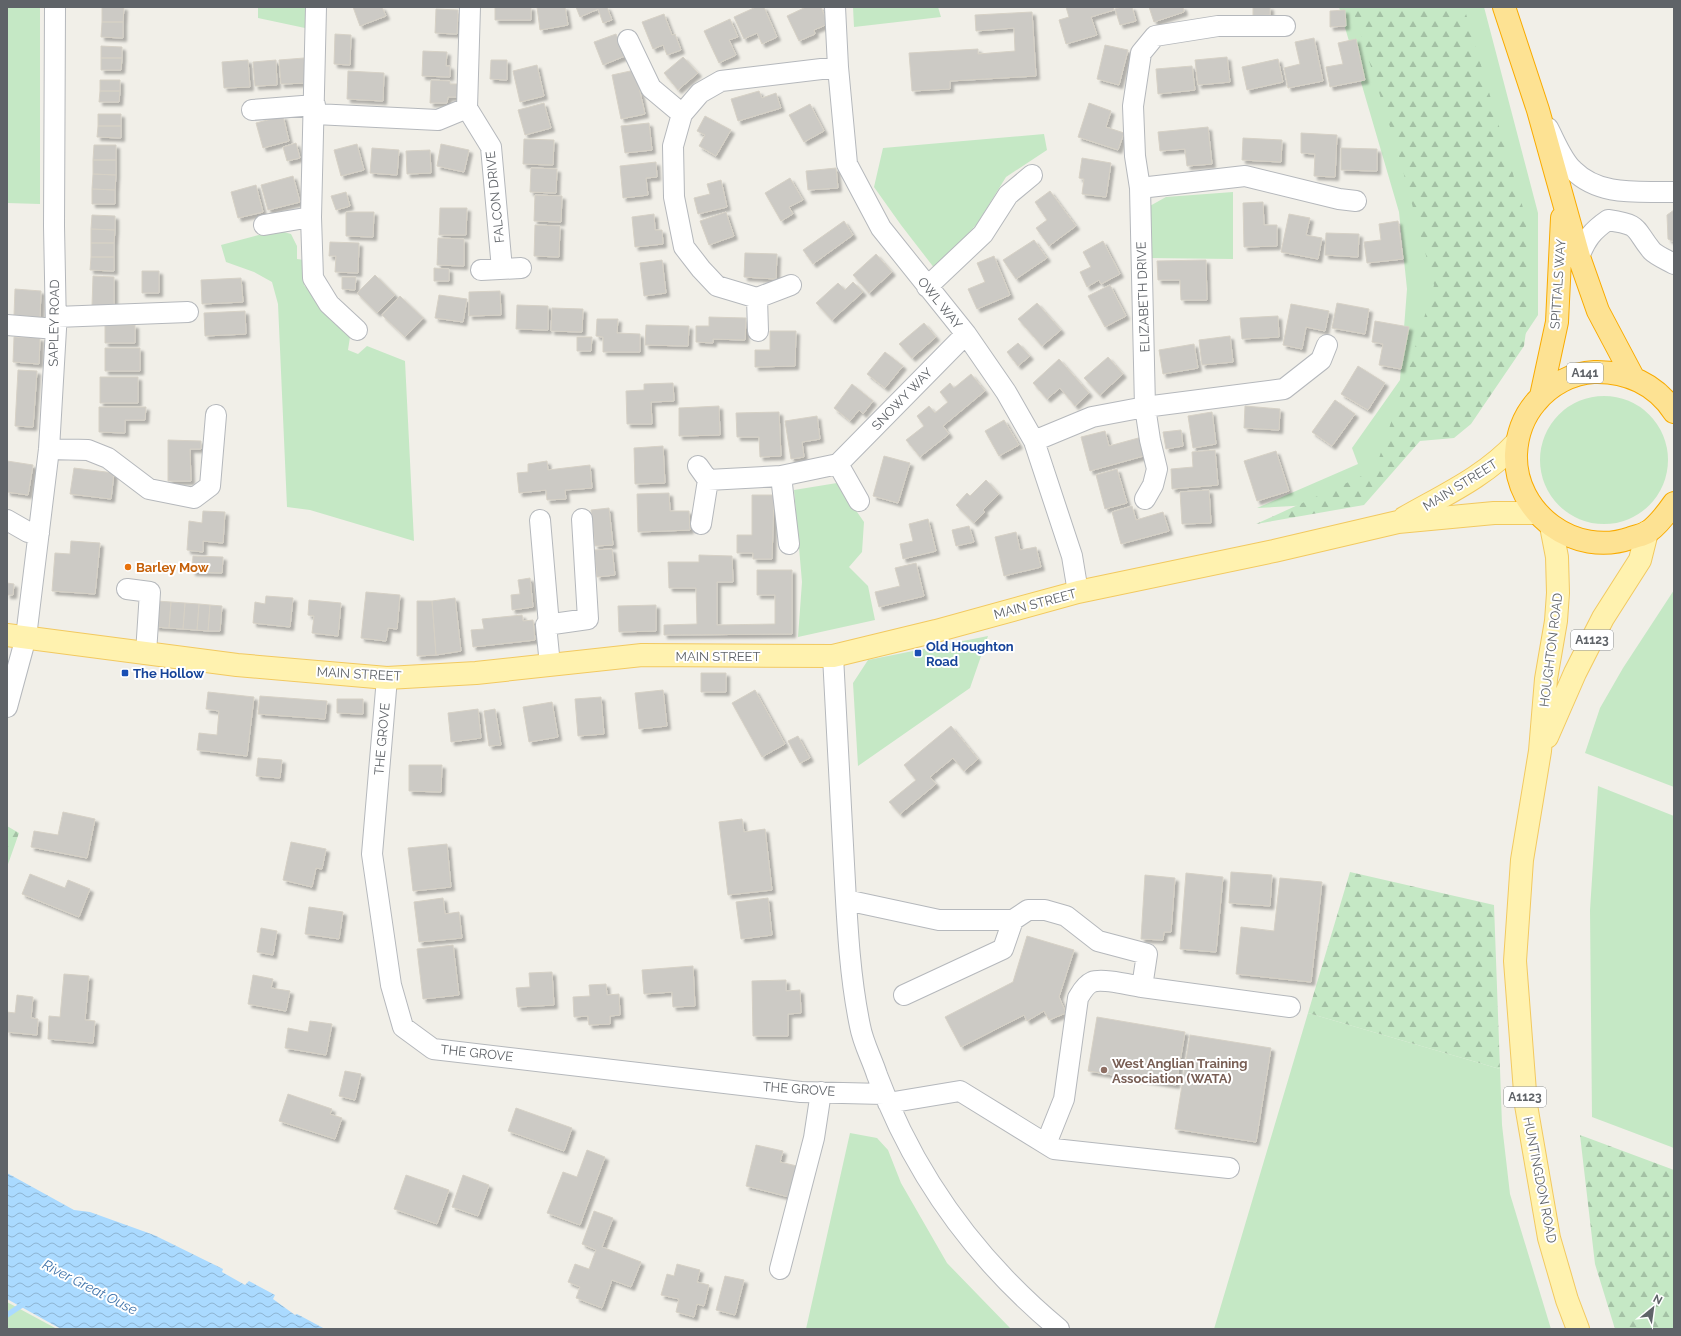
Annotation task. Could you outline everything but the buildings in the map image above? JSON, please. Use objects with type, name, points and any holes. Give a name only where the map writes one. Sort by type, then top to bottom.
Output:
[{"type":"highway","name":"SPITTALS WAY","points":[[1504,7],[1538,110],[1580,257],[1598,311],[1633,377]]},
{"type":"highway","name":"SPITTALS WAY","points":[[1541,396],[1557,322],[1563,195]]},
{"type":"highway","name":"A141","points":[[1674,412],[1665,392],[1633,377],[1608,372],[1590,372],[1573,376],[1557,384],[1541,396],[1528,413],[1517,442],[1516,465],[1519,481],[1526,499],[1543,520],[1574,539],[1595,543],[1624,540],[1647,532],[1668,512],[1674,502]]},
{"type":"main road","name":"MAIN STREET","points":[[1398,522],[1477,477],[1501,460],[1517,442]]},
{"type":"main road","name":"MAIN STREET","points":[[17,636],[237,665],[387,678],[476,673],[642,655],[833,656],[936,631],[1078,592],[1274,551],[1398,522],[1494,513],[1543,520]]},
{"type":"main road","name":"HOUGHTON ROAD","points":[[1522,860],[1540,751],[1546,679],[1556,621],[1558,593],[1557,557],[1543,520]]},
{"type":"main road","name":"HOUGHTON ROAD","points":[[1540,751],[1575,673],[1603,618],[1640,560],[1647,532]]},
{"type":"main road","name":"HUNTINGDON ROAD","points":[[1522,860],[1515,961],[1526,1104],[1549,1238],[1578,1329]]},
{"type":"street","name":"SAPLEY ROAD","points":[[17,636],[39,533],[49,450],[56,323],[54,226],[55,7]]},
{"type":"street","points":[[316,7],[315,110],[311,217],[313,278],[329,304],[357,330]]},
{"type":"street","points":[[252,110],[315,110],[438,120],[467,108],[470,7]]},
{"type":"street","name":"OWL WAY","points":[[835,7],[838,67],[847,164],[881,228],[966,334],[1006,392],[1034,441],[1072,556],[1078,592]]},
{"type":"street","name":"ELIZABETH DRIVE","points":[[1145,499],[1153,485],[1157,469],[1150,440],[1145,407],[1140,188],[1134,156],[1132,106],[1141,53],[1155,36],[1218,26],[1285,26]]},
{"type":"street","points":[[628,40],[651,88],[682,114]]},
{"type":"street","points":[[791,286],[757,298],[717,286],[684,247],[674,197],[674,146],[682,114],[700,93],[721,81],[838,67]]},
{"type":"street","name":"FALCON DRIVE","points":[[467,108],[492,147],[511,269],[481,270]]},
{"type":"street","points":[[1538,110],[1572,170],[1589,182],[1616,191],[1674,192]]},
{"type":"street","points":[[927,287],[983,234],[1008,195],[1032,176]]},
{"type":"street","points":[[1140,188],[1245,176],[1346,195]]},
{"type":"street","points":[[264,225],[311,217]]},
{"type":"street","points":[[1580,257],[1584,245],[1594,229],[1608,220],[1629,223],[1640,233],[1653,252],[1674,264]]},
{"type":"street","points":[[757,298],[758,331]]},
{"type":"street","points":[[7,325],[56,323],[188,312]]},
{"type":"street","name":"SNOWY WAY","points":[[838,464],[966,334]]},
{"type":"street","points":[[1034,441],[1092,417],[1145,407],[1284,389],[1327,357]]},
{"type":"street","points":[[49,450],[88,450],[108,458],[149,489],[194,498],[210,486],[216,415]]},
{"type":"street","points":[[701,524],[703,473],[781,476],[838,464],[859,501]]},
{"type":"street","points":[[781,476],[790,544]]},
{"type":"street","points":[[550,665],[546,625],[588,619],[582,519]]},
{"type":"street","points":[[7,520],[28,532],[39,533]]},
{"type":"street","points":[[540,520],[549,625]]},
{"type":"street","points":[[127,589],[150,592],[146,654]]},
{"type":"street","points":[[7,707],[17,636]]},
{"type":"street","points":[[833,656],[850,969],[860,1028],[886,1098],[914,1158],[966,1236],[1026,1302],[1059,1329]]},
{"type":"street","name":"THE GROVE","points":[[387,678],[372,854],[392,985],[403,1027],[433,1048],[801,1092],[821,1092],[886,1098],[960,1091],[1054,1149],[1229,1168]]},
{"type":"street","points":[[846,900],[939,920],[1013,920],[1028,910],[1045,910],[1066,916],[1098,941],[1147,954],[1142,987]]},
{"type":"street","points":[[904,995],[1003,949],[1013,920]]},
{"type":"street","points":[[1046,1144],[1064,1099],[1078,998],[1085,987],[1092,982],[1101,981],[1290,1007]]},
{"type":"street","points":[[780,1269],[814,1138],[821,1092]]},
{"type":"green space","points":[[7,7],[40,7],[40,204],[7,203]]},
{"type":"green space","points":[[258,7],[305,7],[305,28],[258,18]]},
{"type":"green space","points":[[853,7],[938,7],[941,17],[854,27]]},
{"type":"green space","points":[[1339,7],[1484,7],[1538,213],[1538,315],[1463,428],[1420,438],[1366,502],[1257,508],[1358,464],[1352,448],[1400,380],[1407,289],[1399,212]]},
{"type":"green space","points":[[1352,7],[1464,7],[1526,218],[1529,309],[1524,346],[1471,424],[1454,438],[1420,441],[1364,505],[1256,524],[1375,470],[1405,381],[1434,285],[1397,149]]},
{"type":"green space","points":[[1044,134],[1047,150],[1006,177],[977,224],[935,269],[874,187],[883,148]]},
{"type":"green space","points":[[1233,192],[1233,259],[1149,258],[1148,207],[1166,197]]},
{"type":"green space","points":[[277,230],[291,234],[297,246],[297,259],[304,260],[304,285],[350,337],[348,350],[358,354],[367,346],[405,361],[414,541],[310,510],[287,507],[278,304],[272,282],[254,272],[226,262],[221,245]]},
{"type":"green space","points":[[1604,396],[1628,401],[1649,415],[1663,436],[1668,460],[1663,484],[1649,505],[1628,519],[1604,524],[1580,519],[1559,505],[1545,484],[1540,460],[1545,436],[1559,415],[1580,401]]},
{"type":"green space","points":[[837,483],[864,522],[862,552],[849,567],[868,586],[875,620],[798,637],[802,582],[794,490]]},
{"type":"green space","points":[[1674,590],[1674,787],[1585,753],[1600,708],[1623,668]]},
{"type":"green space","points":[[988,636],[970,688],[858,766],[853,683],[868,660]]},
{"type":"green space","points":[[1598,786],[1674,816],[1674,1148],[1592,1117],[1590,910]]},
{"type":"green space","points":[[7,826],[19,833],[7,867]]},
{"type":"green space","points":[[1350,872],[1494,905],[1500,1069],[1308,1013]]},
{"type":"green space","points":[[1308,1013],[1500,1069],[1502,1125],[1510,1194],[1551,1329],[1214,1329]]},
{"type":"green space","points":[[850,1133],[877,1138],[888,1150],[901,1183],[947,1263],[1011,1329],[806,1329]]},
{"type":"green space","points":[[1580,1135],[1674,1170],[1674,1329],[1615,1329],[1595,1264]]},
{"type":"green space","points":[[7,1302],[57,1329],[7,1329]]},
{"type":"water","name":"River Great Ouse","points":[[7,1173],[74,1210],[90,1212],[154,1235],[223,1269],[222,1272],[245,1285],[249,1281],[275,1295],[273,1299],[295,1315],[297,1314],[325,1329],[61,1329],[7,1299]]},
{"type":"waterway","points":[[7,1315],[25,1303]]},
{"type":"place","name":"Barley Mow","points":[[128,567]]},
{"type":"place","name":"Old Houghton Road","points":[[918,653]]},
{"type":"place","name":"The Hollow","points":[[125,673]]},
{"type":"place","name":"West Anglian Training Association (WATA)","points":[[1104,1070]]}]
